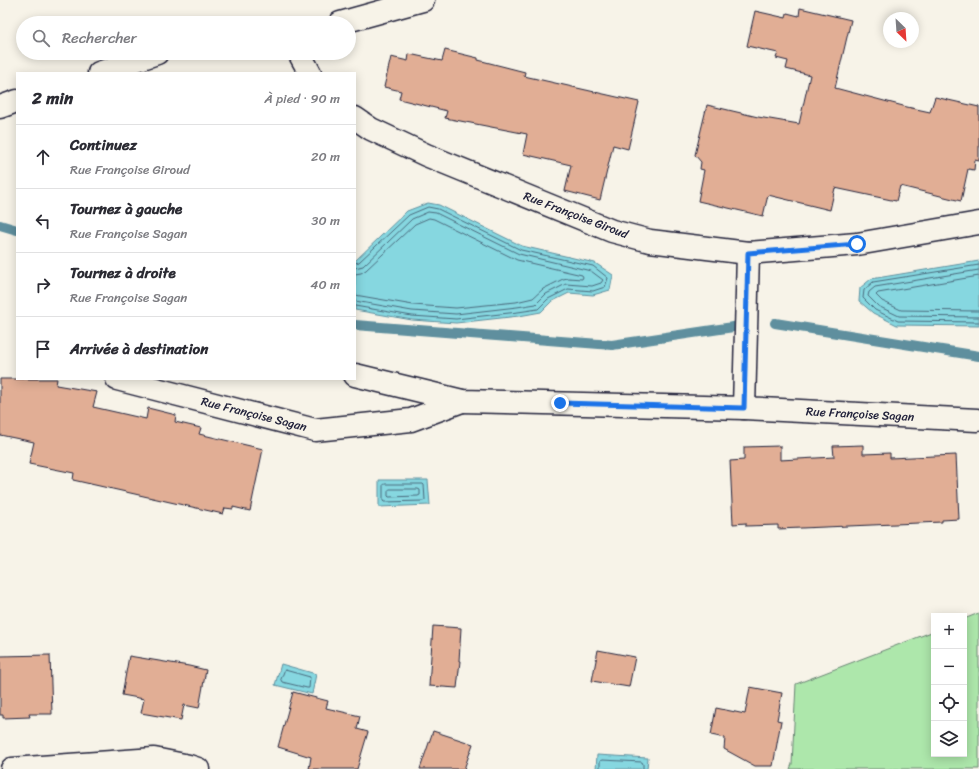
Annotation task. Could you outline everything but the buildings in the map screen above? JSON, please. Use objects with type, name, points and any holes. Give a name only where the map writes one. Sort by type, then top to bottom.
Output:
[{"type":"street","points":[[352,16],[366,8],[422,0]]},
{"type":"street","points":[[101,72],[136,60]]},
{"type":"street","points":[[303,60],[309,72]]},
{"type":"street","points":[[0,107],[16,101]]},
{"type":"street","name":"Rue Françoise Giroud","points":[[356,119],[371,129],[426,155],[612,231],[650,241],[748,253],[857,244],[979,223]]},
{"type":"street","points":[[744,408],[748,253]]},
{"type":"street","name":"Rue Françoise Sagan","points":[[356,375],[462,401],[744,408],[977,420]]},
{"type":"street","name":"Rue Françoise Sagan","points":[[120,380],[315,430],[411,420],[462,401]]},
{"type":"street","points":[[12,769],[154,759],[198,769]]},
{"type":"green space","points":[[979,613],[979,769],[790,769],[792,764],[796,684],[931,632],[931,757],[967,757],[967,618]]},
{"type":"water","points":[[428,203],[439,205],[522,246],[595,263],[613,275],[610,290],[593,295],[569,293],[551,302],[541,312],[456,323],[412,320],[356,310],[356,260],[407,211]]},
{"type":"water","points":[[979,261],[979,326],[897,325],[873,313],[859,301],[860,288],[871,279]]},
{"type":"water","points":[[379,480],[428,480],[430,505],[379,507]]},
{"type":"water","points":[[281,664],[316,674],[312,694],[275,685]]},
{"type":"water","points":[[597,755],[648,758],[647,769],[596,769]]},
{"type":"waterway","points":[[0,225],[16,230]]},
{"type":"waterway","points":[[775,323],[979,356]]},
{"type":"waterway","points":[[356,325],[612,345],[740,326]]},
{"type":"route","points":[[560,403],[744,408],[748,253],[857,244]]}]
